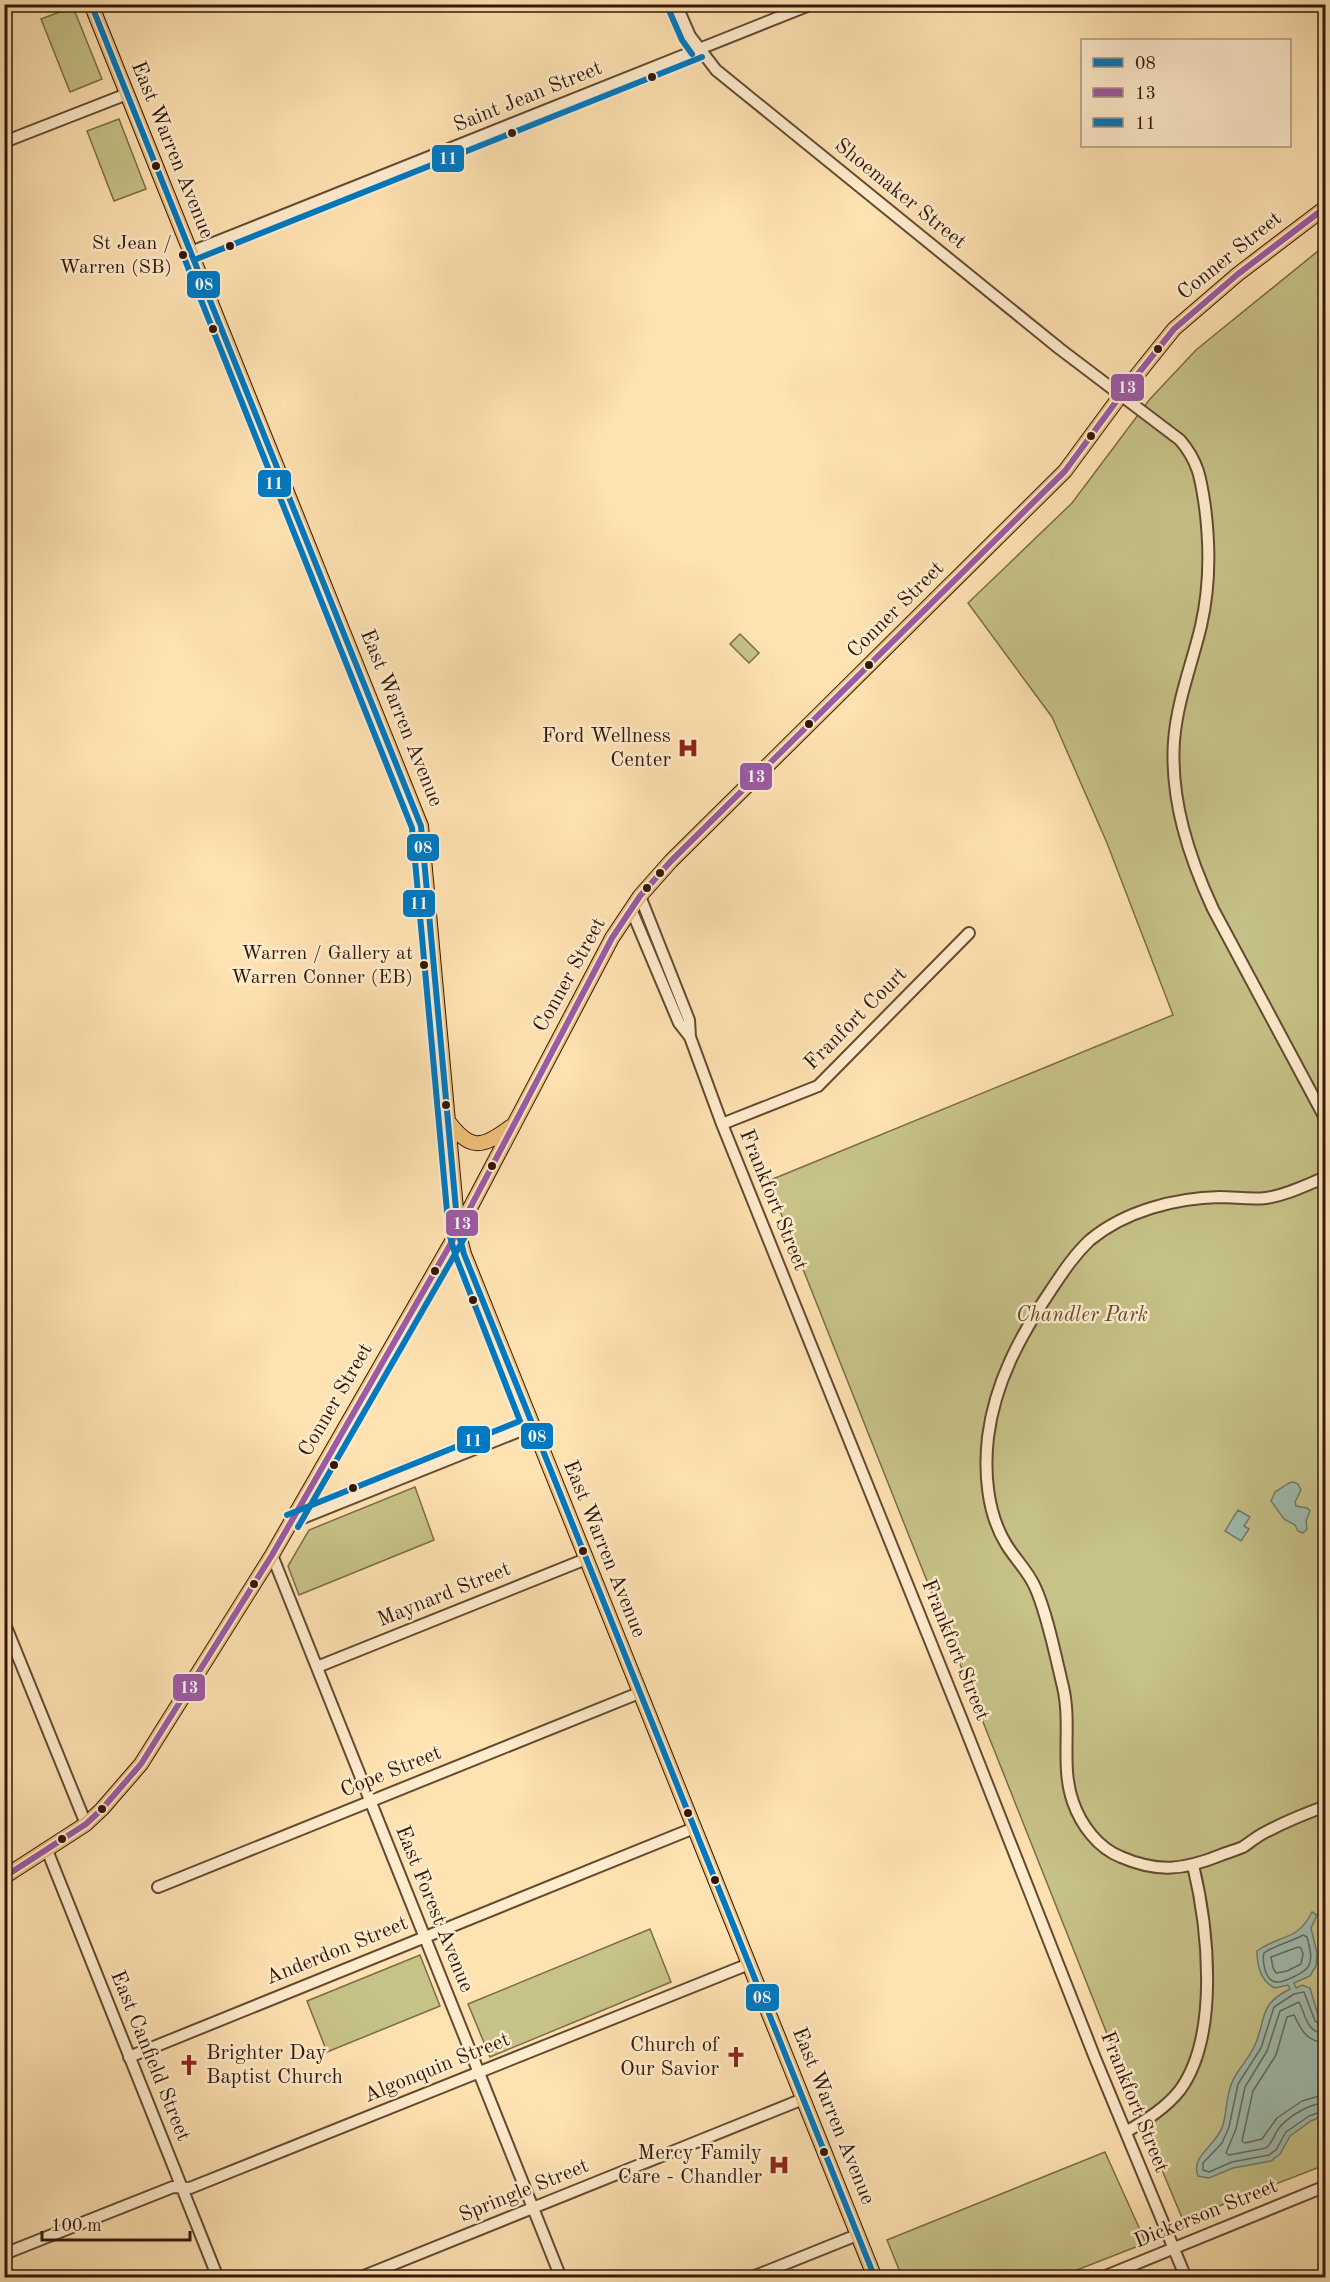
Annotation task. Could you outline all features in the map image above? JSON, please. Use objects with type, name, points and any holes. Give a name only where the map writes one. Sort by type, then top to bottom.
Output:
[{"type":"main road","name":"East Warren Avenue","points":[[91,4],[421,826],[458,1231],[464,1254],[875,2277]]},
{"type":"main road","name":"Conner Street","points":[[4,1877],[86,1824],[141,1764],[272,1555],[458,1231],[612,939],[640,896],[671,861],[1065,471],[1158,347],[1187,317],[1326,207]]},
{"type":"main road","points":[[448,1121],[460,1137],[474,1143],[495,1138],[514,1124]]},
{"type":"street","name":"Shoemaker Street","points":[[676,4],[690,36],[716,70],[1180,440],[1189,451],[1197,465],[1208,546],[1206,597],[1202,622],[1181,696],[1174,742],[1175,780],[1185,838],[1197,875],[1213,909],[1326,1120]]},
{"type":"street","name":"Saint Jean Street","points":[[191,252],[812,4]]},
{"type":"street","points":[[4,142],[127,94]]},
{"type":"street","points":[[640,896],[689,1020],[690,1037]]},
{"type":"street","points":[[631,909],[679,1023],[690,1037]]},
{"type":"street","name":"Franfort Court","points":[[722,1124],[818,1086],[969,933]]},
{"type":"street","name":"Frankfort Street","points":[[690,1037],[722,1124],[1186,2277]]},
{"type":"street","points":[[1326,1177],[1281,1195],[1262,1198],[1195,1198],[1170,1203],[1126,1217],[1103,1230],[1072,1260],[1028,1325],[1007,1365],[992,1415],[987,1462],[992,1508],[999,1532],[1033,1583],[1042,1607],[1064,1690],[1068,1732],[1068,1784],[1079,1816],[1098,1842],[1123,1858],[1143,1865],[1173,1869],[1194,1865],[1242,1847],[1259,1835],[1326,1806]]},
{"type":"street","points":[[290,1523],[532,1426]]},
{"type":"street","name":"East Forest Avenue","points":[[272,1555],[561,2277]]},
{"type":"street","name":"Maynard Street","points":[[317,1667],[586,1559]]},
{"type":"street","points":[[4,1622],[86,1824]]},
{"type":"street","name":"Cope Street","points":[[158,1887],[639,1693]]},
{"type":"street","name":"Anderdon Street","points":[[129,2057],[694,1828]]},
{"type":"street","name":"East Canfield Street","points":[[47,1850],[218,2277]]},
{"type":"street","points":[[1126,2132],[1170,2102],[1187,2079],[1198,2054],[1205,2005],[1207,1958],[1203,1911],[1194,1865]]},
{"type":"street","name":"Algonquin Street","points":[[4,2254],[172,2187],[190,2188],[749,1964]]},
{"type":"street","name":"Springle Street","points":[[359,2277],[803,2099]]},
{"type":"street","name":"Dickerson Street","points":[[1101,2277],[1326,2186]]},
{"type":"street","points":[[750,2277],[857,2235]]},
{"type":"green space","points":[[73,7],[102,79],[70,92],[41,19]]},
{"type":"green space","points":[[119,119],[146,189],[114,201],[87,131]]},
{"type":"green space","name":"Chandler Park","points":[[1325,250],[1325,2165],[1183,2220],[768,1181],[1173,1015],[1107,843],[1052,717],[968,603],[1072,503],[1150,399],[1196,350],[1318,251]]},
{"type":"green space","points":[[740,634],[759,653],[749,663],[730,644]]},
{"type":"green space","points":[[415,1487],[434,1540],[299,1595],[288,1566],[309,1530]]},
{"type":"green space","points":[[650,1929],[671,1982],[490,2057],[468,2004]]},
{"type":"green space","points":[[420,1955],[440,2006],[327,2052],[307,2001]]},
{"type":"green space","points":[[1105,2152],[1146,2243],[1059,2277],[902,2277],[887,2240]]},
{"type":"water","points":[[1293,1482],[1298,1484],[1301,1490],[1295,1502],[1296,1506],[1307,1508],[1310,1511],[1306,1521],[1307,1529],[1303,1533],[1284,1519],[1271,1501],[1275,1492]]},
{"type":"water","points":[[1238,1510],[1250,1517],[1244,1526],[1249,1529],[1241,1541],[1225,1531]]},
{"type":"water","points":[[1312,1912],[1317,1915],[1311,1928],[1317,1953],[1316,1966],[1310,1976],[1294,1983],[1296,1988],[1302,1985],[1310,1988],[1317,2012],[1325,2022],[1325,2115],[1311,2121],[1290,2136],[1280,2154],[1271,2161],[1233,2168],[1209,2178],[1198,2176],[1198,2162],[1220,2132],[1231,2085],[1255,2045],[1265,2012],[1273,2001],[1290,1989],[1288,1985],[1275,1988],[1266,1981],[1259,1967],[1257,1951],[1294,1933],[1306,1922]]},
{"type":"transit line","name":"08","points":[[91,4],[421,826],[458,1231],[464,1254],[875,2278]]},
{"type":"transit line","name":"11","points":[[668,8],[682,40],[692,54]]},
{"type":"transit line","name":"11","points":[[194,260],[702,57]]},
{"type":"transit line","name":"13","points":[[4,1877],[86,1824],[141,1764],[272,1555],[458,1231],[612,938],[640,896],[671,861],[1065,471],[1121,395],[1174,329],[1238,274],[1326,207]]},
{"type":"transit line","name":"11","points":[[183,255],[412,828],[449,1233],[456,1257],[520,1421],[287,1515]]},
{"type":"transit line","name":"11","points":[[298,1527],[466,1235]]},
{"type":"place","name":"St Jean / Warren (SB)","points":[[183,255]]},
{"type":"place","name":"Ford Wellness Center","points":[[688,748]]},
{"type":"place","name":"Warren / Gallery at Warren Conner (EB)","points":[[424,965]]},
{"type":"place","name":"Church of Our Savior","points":[[736,2057]]},
{"type":"place","name":"Brighter Day Baptist Church","points":[[189,2065]]},
{"type":"place","name":"Mercy Family Care - Chandler","points":[[779,2165]]}]
